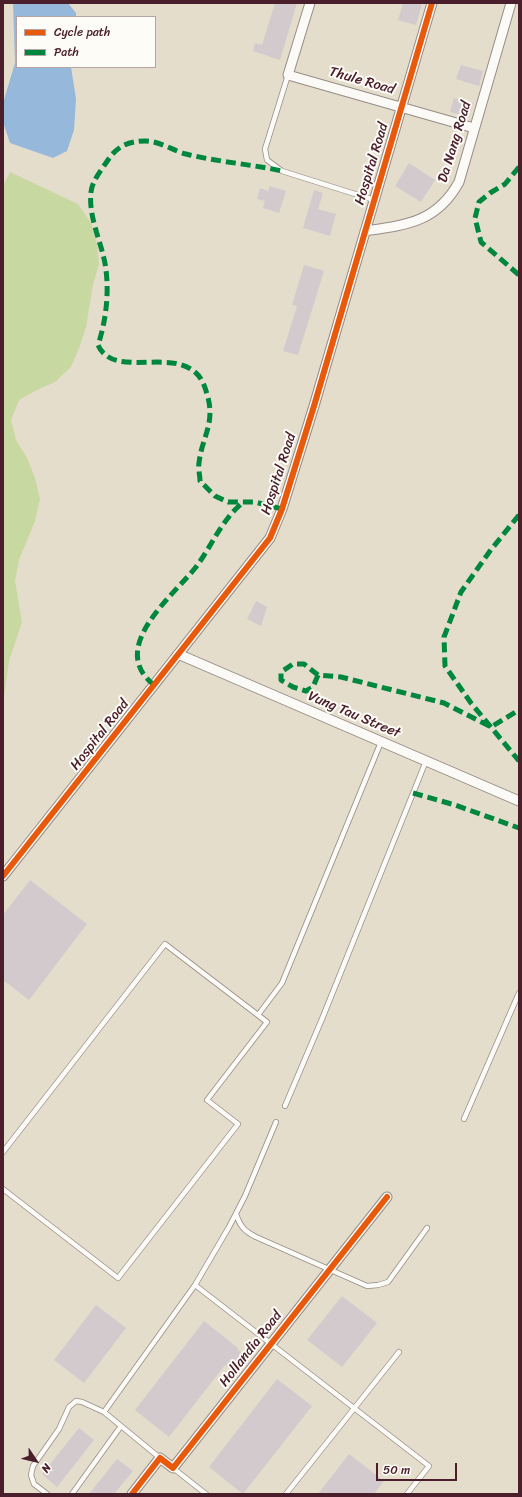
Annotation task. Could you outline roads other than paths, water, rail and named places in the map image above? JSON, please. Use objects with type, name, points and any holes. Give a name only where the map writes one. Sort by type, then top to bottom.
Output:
[{"type":"street","points":[[288,75],[310,3]]},
{"type":"street","name":"Hospital Road","points":[[3,876],[270,538],[288,490],[432,3]]},
{"type":"street","name":"Da Nang Road","points":[[365,231],[409,224],[432,214],[445,203],[459,182],[511,3]]},
{"type":"street","name":"Thule Road","points":[[288,75],[474,128]]},
{"type":"street","name":"Vung Tau Street","points":[[178,654],[519,801]]},
{"type":"street","name":"Hollandia Road","points":[[173,1468],[387,1197]]},
{"type":"street","points":[[132,1494],[160,1458],[173,1468]]},
{"type":"lane","points":[[288,75],[265,149],[267,160],[282,171],[374,200]]},
{"type":"lane","points":[[258,1015],[282,984],[381,742]]},
{"type":"lane","points":[[285,1106],[426,761]]},
{"type":"lane","points":[[3,1152],[165,944],[268,1022],[207,1100],[238,1124],[118,1278],[3,1189]]},
{"type":"lane","points":[[464,1119],[519,993]]},
{"type":"lane","points":[[104,1412],[195,1285],[236,1214],[276,1122]]},
{"type":"lane","points":[[236,1214],[240,1225],[244,1230],[367,1286],[388,1282],[427,1228]]},
{"type":"lane","points":[[195,1285],[429,1466],[407,1494]]},
{"type":"lane","points":[[286,1494],[399,1352]]},
{"type":"lane","points":[[47,1494],[34,1484],[31,1475],[33,1466],[59,1429],[69,1407],[76,1401],[82,1402],[104,1412],[160,1458]]},
{"type":"lane","points":[[72,1494],[121,1426]]},
{"type":"lane","points":[[173,1468],[206,1494]]},
{"type":"water","points":[[13,3],[68,3],[76,13],[76,16],[16,16],[16,68],[71,68],[76,99],[74,130],[67,151],[53,158],[10,143],[3,122],[3,103],[15,63]]}]
